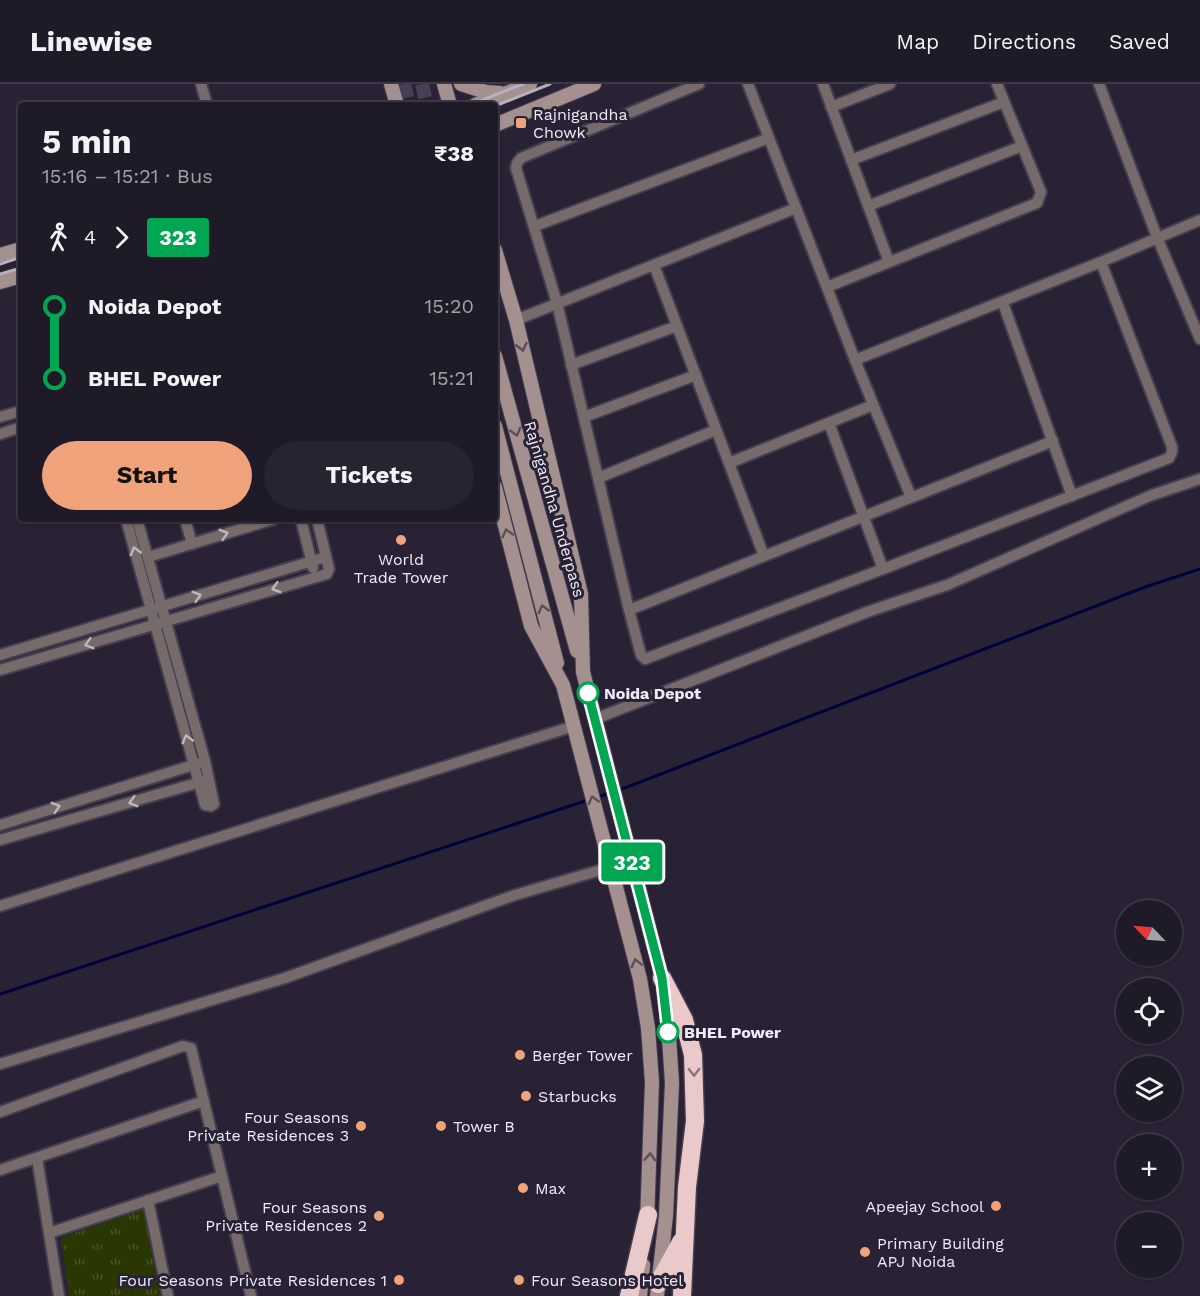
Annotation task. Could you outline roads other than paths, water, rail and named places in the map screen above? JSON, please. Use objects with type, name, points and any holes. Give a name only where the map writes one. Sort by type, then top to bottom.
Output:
[{"type":"highway","points":[[662,978],[684,1020],[693,1055],[695,1121],[683,1237],[682,1296]]},
{"type":"highway","points":[[629,1296],[648,1215]]},
{"type":"highway","points":[[657,1290],[683,1237]]},
{"type":"main road","points":[[391,84],[396,102]]},
{"type":"main road","points":[[444,84],[449,102]]},
{"type":"main road","points":[[483,102],[530,84]]},
{"type":"main road","points":[[498,124],[594,84]]},
{"type":"main road","points":[[470,85],[486,92],[507,93]]},
{"type":"main road","points":[[0,255],[18,250]]},
{"type":"main road","points":[[498,260],[516,320],[580,594],[583,672],[662,978],[668,1022],[672,1083],[666,1216],[657,1290]]},
{"type":"main road","points":[[0,282],[18,277]]},
{"type":"main road","name":"Rajnigandha Underpass","points":[[498,367],[583,672]]},
{"type":"main road","points":[[498,437],[640,979],[648,1028],[652,1082],[648,1215],[640,1296]]},
{"type":"main road","points":[[498,499],[531,626],[563,686]]},
{"type":"street","points":[[201,84],[206,102]]},
{"type":"street","points":[[699,84],[521,158],[516,168],[557,303],[641,655],[648,659],[1169,458],[1172,447],[1101,262]]},
{"type":"street","points":[[748,84],[911,497]]},
{"type":"street","points":[[823,84],[889,262]]},
{"type":"street","points":[[831,108],[890,84]]},
{"type":"street","points":[[827,287],[1037,203],[1041,192],[997,84]]},
{"type":"street","points":[[1099,84],[1157,237],[1200,339]]},
{"type":"street","points":[[851,160],[1004,102]]},
{"type":"street","points":[[535,226],[768,138]]},
{"type":"street","points":[[868,206],[1022,146]]},
{"type":"street","points":[[516,320],[796,208]]},
{"type":"street","points":[[855,360],[1003,303],[1200,220]]},
{"type":"street","points":[[654,265],[764,556]]},
{"type":"street","points":[[1003,303],[1072,496]]},
{"type":"street","points":[[572,365],[677,326]]},
{"type":"street","points":[[584,417],[696,375]]},
{"type":"street","points":[[729,463],[873,405]]},
{"type":"street","points":[[0,417],[18,412]]},
{"type":"street","points":[[829,423],[883,569]]},
{"type":"street","points":[[0,434],[18,428]]},
{"type":"street","points":[[598,478],[716,430]]},
{"type":"street","points":[[629,610],[1053,441]]},
{"type":"street","points":[[597,725],[867,612],[947,585],[1142,499],[1200,479]]},
{"type":"street","points":[[127,522],[205,761],[204,781]]},
{"type":"street","points":[[138,522],[148,557],[156,608]]},
{"type":"street","points":[[186,522],[192,544]]},
{"type":"street","points":[[148,557],[264,522]]},
{"type":"street","points":[[302,522],[315,577]]},
{"type":"street","points":[[0,670],[328,572],[318,522]]},
{"type":"street","points":[[0,655],[326,557]]},
{"type":"street","points":[[160,622],[194,765],[204,781]]},
{"type":"street","points":[[0,906],[575,732]]},
{"type":"street","points":[[0,825],[205,761]]},
{"type":"street","points":[[0,840],[204,781]]},
{"type":"street","points":[[0,1064],[285,978],[609,862]]},
{"type":"street","points":[[0,1112],[188,1046],[193,1050],[251,1296]]},
{"type":"street","points":[[0,1170],[204,1101]]},
{"type":"street","points":[[37,1158],[59,1296]]},
{"type":"street","points":[[49,1233],[222,1176]]},
{"type":"street","points":[[148,1200],[168,1296]]},
{"type":"waterway","points":[[617,791],[1145,587],[1200,569]]},
{"type":"waterway","points":[[597,797],[611,793]]},
{"type":"waterway","points":[[0,994],[588,800]]},
{"type":"tunnel","points":[[404,84],[408,102]]},
{"type":"tunnel","points":[[422,84],[426,102]]},
{"type":"railway","points":[[478,102],[523,84]]},
{"type":"railway","points":[[498,105],[550,84]]},
{"type":"railway","points":[[0,264],[18,258]]},
{"type":"railway","points":[[0,274],[18,269]]},
{"type":"place","name":"Rajnigandha Chowk","points":[[521,123]]},
{"type":"place","name":"World Trade Tower","points":[[401,540]]},
{"type":"place","name":"Noida Depot","points":[[588,693]]},
{"type":"place","name":"BHEL Power","points":[[668,1032]]},
{"type":"place","name":"Berger Tower","points":[[520,1055]]},
{"type":"place","name":"Starbucks","points":[[526,1096]]},
{"type":"place","name":"Four Seasons Private Residences 3","points":[[361,1126]]},
{"type":"place","name":"Tower B","points":[[441,1126]]},
{"type":"place","name":"Max","points":[[523,1188]]},
{"type":"place","name":"Apeejay School","points":[[996,1206]]},
{"type":"place","name":"Four Seasons Private Residences 2","points":[[379,1216]]},
{"type":"place","name":"Primary Building APJ Noida","points":[[865,1252]]},
{"type":"place","name":"Four Seasons Private Residences 1","points":[[399,1280]]},
{"type":"place","name":"Four Seasons Hotel","points":[[519,1280]]}]
